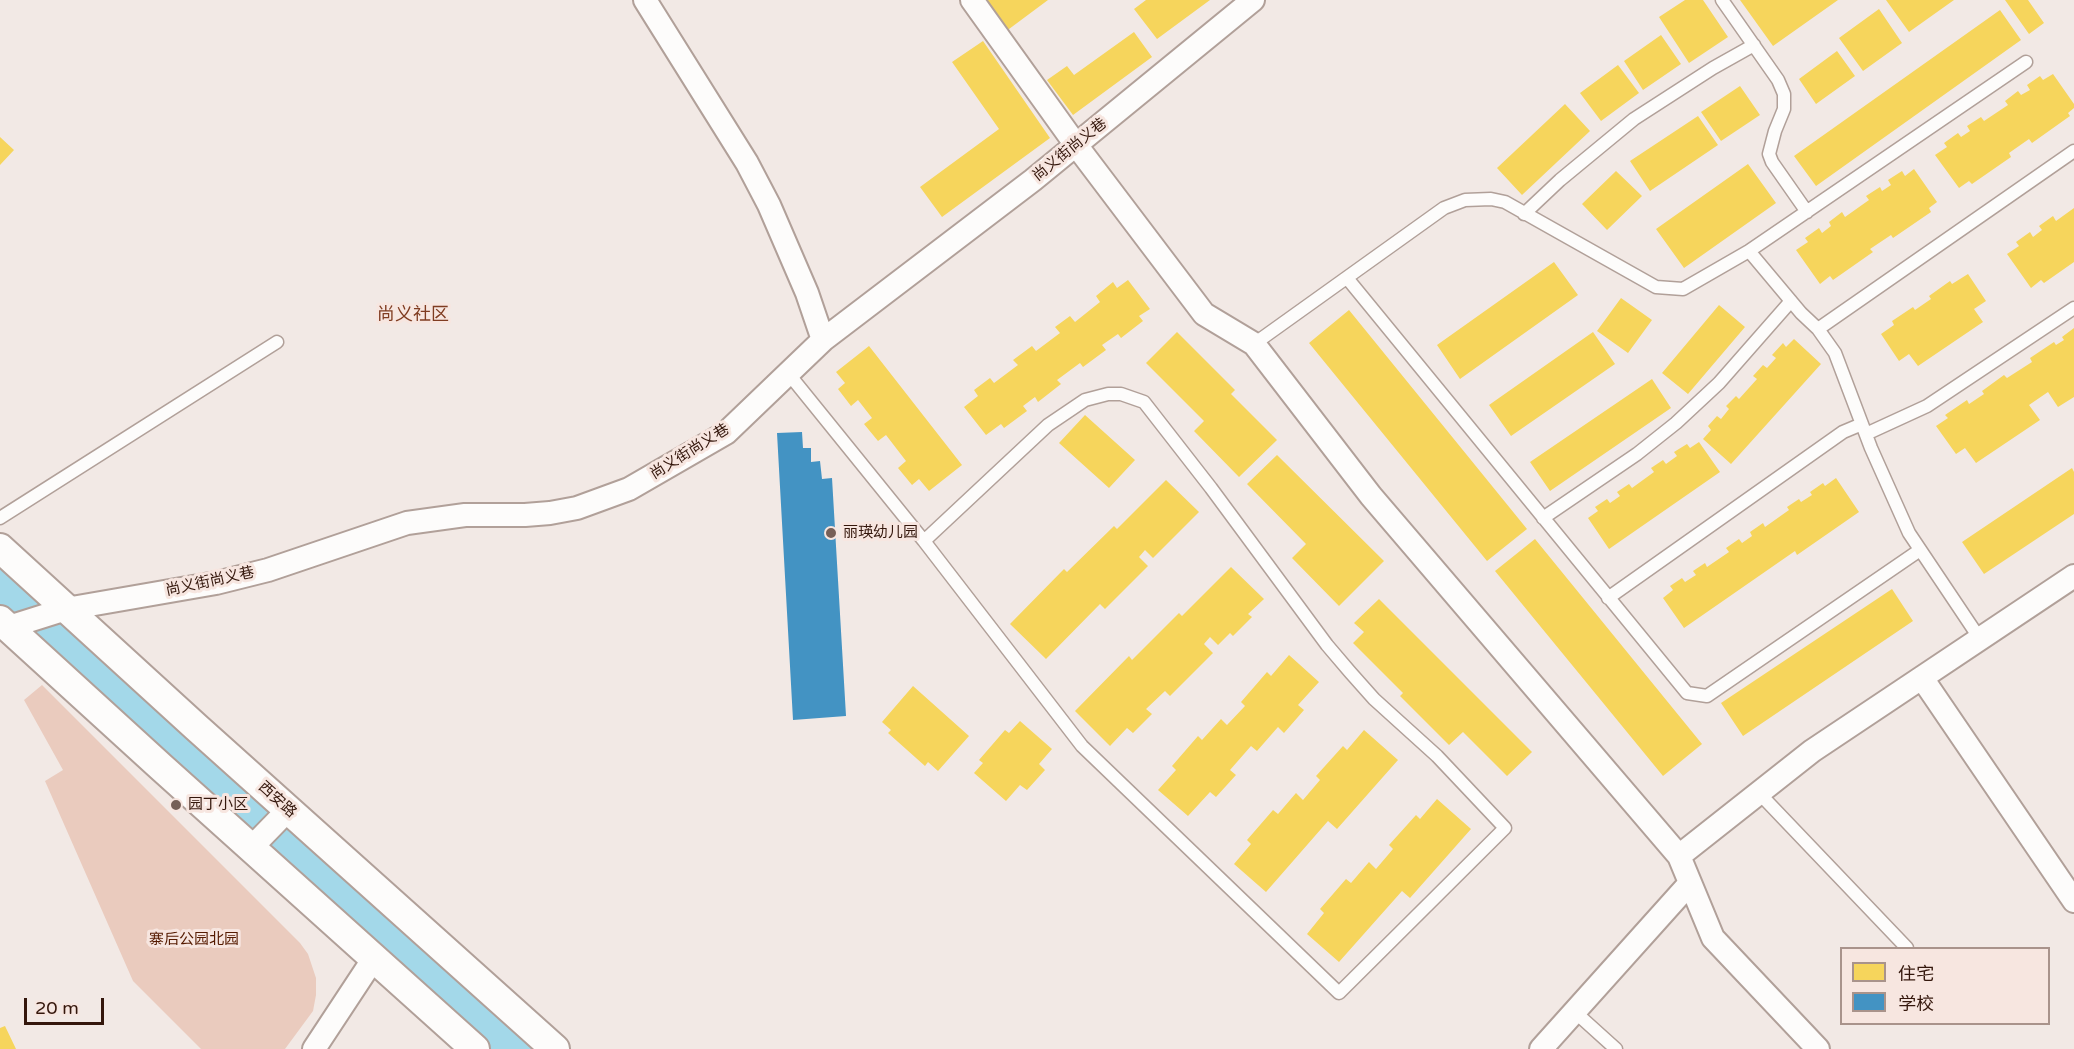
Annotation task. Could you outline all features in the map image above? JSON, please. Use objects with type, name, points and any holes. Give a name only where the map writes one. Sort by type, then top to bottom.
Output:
[{"type":"street","points":[[645,0],[747,163],[764,195],[789,247],[823,340]]},
{"type":"street","points":[[972,0],[1076,145],[1204,314],[1254,344],[1371,496],[1679,856],[1713,938],[1818,1049]]},
{"type":"street","name":"尚义街尚义巷","points":[[7,624],[61,610],[216,583],[286,564],[384,530],[432,518],[465,514],[550,513],[595,502],[629,489],[726,433],[823,340],[1033,180],[1253,0]]},
{"type":"street","name":"西安路","points":[[0,548],[61,610],[284,813],[555,1049]]},
{"type":"street","points":[[1679,856],[1812,751],[2074,576]]},
{"type":"street","points":[[7,624],[256,843],[374,958],[475,1049]]},
{"type":"street","points":[[1922,678],[2074,901]]},
{"type":"street","points":[[256,843],[284,813]]},
{"type":"street","points":[[1541,1049],[1690,883]]},
{"type":"street","points":[[314,1049],[374,958]]},
{"type":"lane","points":[[1722,0],[1778,80],[1785,101],[1769,154],[1772,162],[1807,212]]},
{"type":"lane","points":[[1524,214],[1574,167],[1635,119],[1683,86],[1754,45]]},
{"type":"lane","points":[[1254,344],[1444,208],[1465,200],[1491,199],[1505,202],[1656,287],[1683,289],[1749,251],[2026,62]]},
{"type":"lane","points":[[1818,329],[2074,151]]},
{"type":"lane","points":[[1749,251],[1818,329],[1835,353],[1864,429],[1909,532],[1980,639]]},
{"type":"lane","points":[[1347,278],[1687,693],[1707,696],[1920,550]]},
{"type":"lane","points":[[1543,518],[1637,454],[1676,423],[1719,383],[1791,301]]},
{"type":"lane","points":[[1608,598],[1843,432],[1864,429],[1927,405],[2074,308]]},
{"type":"lane","points":[[0,518],[277,342]]},
{"type":"lane","points":[[788,373],[924,541],[1082,746],[1339,993],[1505,828],[1437,756],[1374,699],[1350,672],[1144,402],[1121,394],[1108,394],[1085,400],[1048,425],[924,541]]},
{"type":"lane","points":[[1759,793],[1906,947]]},
{"type":"lane","points":[[1575,1012],[1616,1049]]},
{"type":"green space","name":"寨后公园北园","points":[[42,685],[300,943],[308,954],[316,978],[313,1011],[285,1049],[201,1049],[133,981],[45,781],[63,770],[24,700]]},
{"type":"water","points":[[0,568],[534,1049],[490,1049],[44,648],[0,608]]},
{"type":"building: 住宅","points":[[981,0],[1048,0],[1005,32]]},
{"type":"building: 住宅","points":[[1146,0],[1210,0],[1157,39],[1134,9]]},
{"type":"building: 住宅","points":[[1685,0],[1703,0],[1728,37],[1689,63],[1659,17]]},
{"type":"building: 住宅","points":[[1740,0],[1838,0],[1773,46]]},
{"type":"building: 住宅","points":[[1886,0],[1954,0],[1909,32]]},
{"type":"building: 住宅","points":[[2005,0],[2028,0],[2044,23],[2029,34]]},
{"type":"building: 住宅","points":[[1879,9],[1902,43],[1863,71],[1839,38]]},
{"type":"building: 住宅","points":[[2000,10],[2021,40],[1816,186],[1794,156]]},
{"type":"building: 住宅","points":[[1134,32],[1152,57],[1073,115],[1047,80],[1067,66],[1074,75]]},
{"type":"building: 住宅","points":[[1661,35],[1681,64],[1643,90],[1624,61]]},
{"type":"building: 住宅","points":[[983,41],[1050,138],[942,217],[920,187],[999,129],[952,62]]},
{"type":"building: 住宅","points":[[1837,51],[1855,76],[1816,104],[1799,79]]},
{"type":"building: 住宅","points":[[1618,65],[1639,93],[1601,121],[1580,93]]},
{"type":"building: 住宅","points":[[2053,74],[2074,104],[2074,108],[2068,113],[2070,116],[2032,143],[2029,139],[2009,153],[2011,157],[1972,184],[1969,181],[1959,188],[1935,155],[1947,147],[1944,143],[1958,133],[1961,137],[1970,131],[1967,126],[1981,117],[1984,121],[2008,105],[2005,101],[2018,91],[2021,95],[2030,90],[2027,85],[2040,76],[2043,80]]},
{"type":"building: 住宅","points":[[1740,86],[1760,115],[1721,141],[1701,112]]},
{"type":"building: 住宅","points":[[1565,104],[1590,131],[1522,195],[1497,168]]},
{"type":"building: 住宅","points":[[1698,116],[1718,145],[1650,191],[1630,161]]},
{"type":"building: 住宅","points":[[0,137],[14,150],[0,165]]},
{"type":"building: 住宅","points":[[1748,164],[1776,203],[1684,268],[1656,229]]},
{"type":"building: 住宅","points":[[1914,169],[1937,202],[1929,208],[1931,212],[1893,238],[1891,235],[1870,249],[1873,252],[1833,280],[1830,276],[1820,284],[1796,250],[1808,242],[1805,238],[1819,228],[1822,233],[1831,226],[1829,222],[1842,212],[1845,217],[1869,200],[1866,196],[1880,187],[1882,191],[1891,185],[1888,180],[1902,171],[1905,176]]},
{"type":"building: 住宅","points":[[1616,171],[1642,196],[1607,230],[1582,204]]},
{"type":"building: 住宅","points":[[2074,208],[2074,262],[2044,283],[2041,280],[2031,288],[2007,254],[2019,246],[2016,242],[2030,232],[2033,237],[2042,230],[2039,226],[2053,216],[2056,221]]},
{"type":"building: 住宅","points":[[1554,262],[1578,295],[1460,379],[1437,345]]},
{"type":"building: 住宅","points":[[1968,274],[1986,301],[1974,309],[1983,322],[1918,366],[1909,354],[1899,361],[1881,334],[1894,325],[1892,321],[1913,307],[1915,310],[1931,299],[1929,296],[1950,281],[1952,284]]},
{"type":"building: 住宅","points":[[1128,280],[1150,309],[1139,316],[1143,321],[1121,338],[1118,334],[1102,345],[1106,350],[1083,367],[1080,363],[1057,380],[1061,384],[1038,402],[1035,397],[1023,406],[1027,411],[1004,428],[1001,424],[986,435],[964,407],[978,396],[974,390],[990,378],[994,383],[1018,365],[1013,360],[1032,346],[1036,351],[1060,333],[1055,327],[1070,316],[1075,322],[1100,302],[1096,296],[1113,282],[1117,288]]},
{"type":"building: 住宅","points":[[1621,298],[1652,320],[1628,353],[1597,331]]},
{"type":"building: 住宅","points":[[1719,305],[1745,327],[1688,394],[1662,373]]},
{"type":"building: 住宅","points":[[1349,310],[1527,529],[1487,561],[1309,343]]},
{"type":"building: 住宅","points":[[2074,328],[2074,397],[2058,407],[2048,392],[2029,405],[2040,420],[1976,463],[1965,448],[1956,454],[1936,426],[1948,418],[1945,415],[1967,400],[1969,404],[1984,394],[1982,391],[2004,375],[2007,378],[2032,362],[2030,358],[2054,342],[2056,345],[2064,340],[2062,337]]},
{"type":"building: 住宅","points":[[1177,332],[1235,390],[1231,394],[1277,440],[1239,477],[1194,431],[1204,421],[1146,363]]},
{"type":"building: 住宅","points":[[1593,332],[1615,364],[1511,436],[1489,405]]},
{"type":"building: 住宅","points":[[1794,339],[1821,364],[1731,464],[1703,439],[1711,430],[1708,426],[1717,416],[1721,419],[1729,409],[1726,406],[1736,396],[1739,399],[1757,379],[1753,376],[1763,365],[1767,368],[1776,358],[1772,355],[1783,343],[1786,347]]},
{"type":"building: 住宅","points":[[869,346],[962,465],[929,491],[919,479],[912,485],[898,468],[906,461],[886,435],[878,441],[864,424],[872,418],[858,400],[851,406],[838,389],[845,383],[836,372]]},
{"type":"building: 住宅","points":[[1652,379],[1671,408],[1550,491],[1530,462]]},
{"type":"building: 住宅","points":[[1085,415],[1135,460],[1109,488],[1059,443]]},
{"type":"building: 住宅","points":[[1699,442],[1720,472],[1609,549],[1588,518],[1598,511],[1595,507],[1607,499],[1610,503],[1620,496],[1617,492],[1629,484],[1632,488],[1654,472],[1651,468],[1663,460],[1666,464],[1677,456],[1674,452],[1687,444],[1690,448]]},
{"type":"building: 住宅","points":[[1277,455],[1384,561],[1339,606],[1292,558],[1306,544],[1247,484]]},
{"type":"building: 住宅","points":[[2072,468],[2074,472],[2074,514],[1984,574],[1962,542]]},
{"type":"building: 住宅","points":[[1836,478],[1859,512],[1797,555],[1795,551],[1684,628],[1663,598],[1673,590],[1670,586],[1682,578],[1685,582],[1696,575],[1693,571],[1705,563],[1707,567],[1729,552],[1726,548],[1739,539],[1742,543],[1752,536],[1750,532],[1763,523],[1765,527],[1789,510],[1787,507],[1799,499],[1801,502],[1812,495],[1810,492],[1823,483],[1825,486]]},
{"type":"building: 住宅","points":[[1166,480],[1199,512],[1153,558],[1145,550],[1139,557],[1148,566],[1105,609],[1100,604],[1046,659],[1010,624],[1064,569],[1067,572],[1114,526],[1117,529]]},
{"type":"building: 住宅","points":[[1535,539],[1702,744],[1663,776],[1495,571]]},
{"type":"building: 住宅","points":[[1231,567],[1264,599],[1248,614],[1252,617],[1233,636],[1230,633],[1218,645],[1210,637],[1204,644],[1213,653],[1170,696],[1165,691],[1146,709],[1152,714],[1133,733],[1127,728],[1110,746],[1075,711],[1129,656],[1132,660],[1179,613],[1182,616]]},
{"type":"building: 住宅","points":[[1892,589],[1913,621],[1743,736],[1721,703]]},
{"type":"building: 住宅","points":[[1379,599],[1532,752],[1507,776],[1463,732],[1449,745],[1400,696],[1403,693],[1353,643],[1364,632],[1354,623]]},
{"type":"building: 住宅","points":[[1289,655],[1319,682],[1298,705],[1304,710],[1284,733],[1278,727],[1257,751],[1251,746],[1230,770],[1236,775],[1216,797],[1210,792],[1188,816],[1158,790],[1176,770],[1172,766],[1198,736],[1202,740],[1221,719],[1227,725],[1245,706],[1241,702],[1267,672],[1271,676]]},
{"type":"building: 住宅","points":[[913,686],[969,736],[938,771],[928,762],[925,766],[888,733],[891,730],[882,722]]},
{"type":"building: 住宅","points":[[1020,721],[1052,749],[1039,764],[1045,770],[1027,790],[1020,785],[1006,801],[974,773],[983,763],[979,760],[1005,730],[1009,733]]},
{"type":"building: 住宅","points":[[1364,730],[1398,760],[1337,829],[1328,821],[1266,892],[1234,864],[1251,844],[1247,840],[1273,810],[1278,814],[1296,793],[1303,800],[1320,780],[1316,776],[1343,746],[1347,750]]},
{"type":"building: 住宅","points":[[1437,799],[1471,829],[1410,898],[1402,891],[1339,962],[1307,934],[1324,913],[1320,909],[1346,879],[1351,883],[1369,862],[1376,869],[1393,849],[1389,845],[1416,815],[1420,819]]},
{"type":"building: 住宅","points":[[5,1026],[16,1049],[0,1049],[0,1028]]},
{"type":"building: 学校","points":[[802,432],[803,448],[811,448],[811,462],[820,461],[822,479],[832,478],[846,716],[793,720],[777,433]]},
{"type":"place","name":"丽瑛幼儿园","points":[[831,533]]},
{"type":"place","name":"园丁小区","points":[[176,805]]},
{"type":"district","name":"尚义社区","points":[[413,315]]}]
